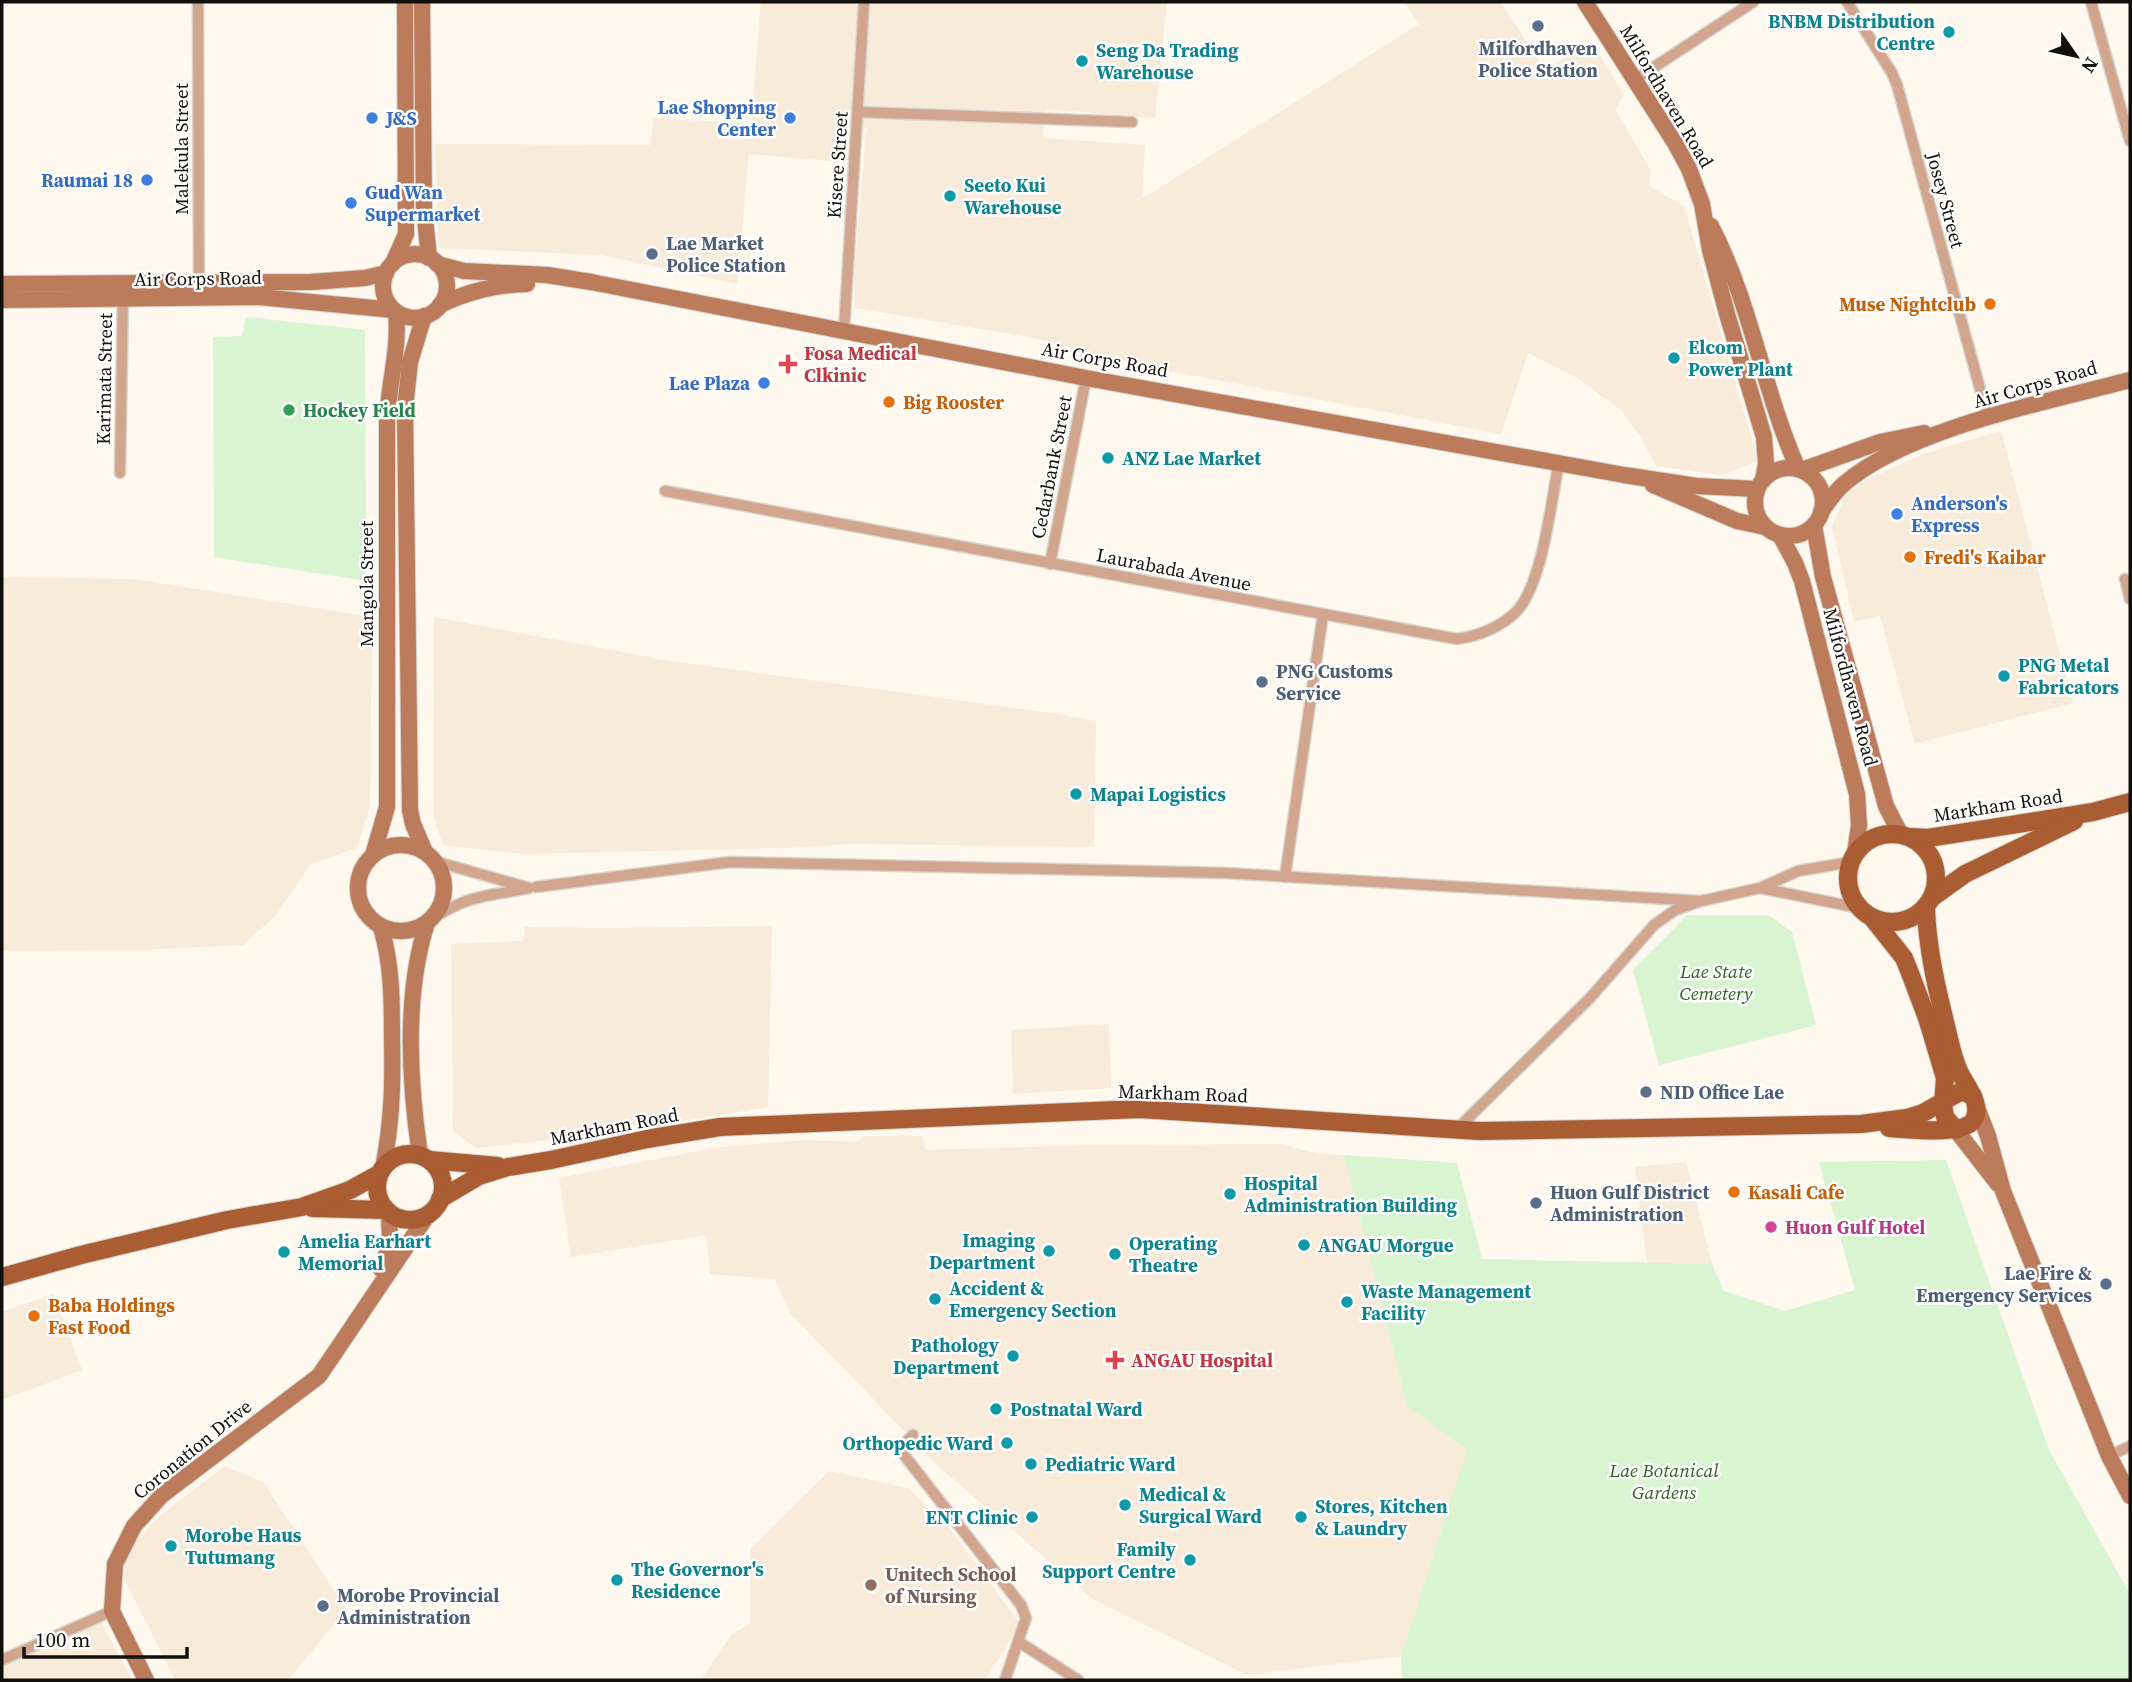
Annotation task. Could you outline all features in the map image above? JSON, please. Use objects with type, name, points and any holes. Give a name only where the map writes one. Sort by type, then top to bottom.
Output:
[{"type":"main road","points":[[405,2],[405,234],[389,268],[383,289],[388,304],[395,311],[415,318],[424,316],[440,305],[446,279],[433,261],[424,208],[422,2]]},
{"type":"main road","name":"Milfordhaven Road","points":[[1585,2],[1636,79],[1689,169],[1705,215],[1738,285],[1785,436],[1800,470]]},
{"type":"main road","name":"Milfordhaven Road","points":[[1705,215],[1710,250],[1764,437],[1766,464],[1760,485]]},
{"type":"main road","points":[[389,268],[410,255],[433,261]]},
{"type":"main road","name":"Air Corps Road","points":[[433,261],[464,271],[548,275],[1086,378],[1624,475],[1696,486],[1760,485]]},
{"type":"main road","name":"Air Corps Road","points":[[2,300],[123,292],[199,291],[365,278],[389,268]]},
{"type":"main road","name":"Air Corps Road","points":[[440,305],[492,286],[578,281]]},
{"type":"main road","name":"Air Corps Road","points":[[2,284],[123,292]]},
{"type":"main road","name":"Air Corps Road","points":[[199,291],[395,311]]},
{"type":"main road","name":"Mangola Street","points":[[373,855],[387,807],[387,423],[389,386],[397,340],[395,311]]},
{"type":"main road","name":"Mangola Street","points":[[424,316],[410,362],[405,408],[410,810],[413,824],[430,856]]},
{"type":"main road","name":"Air Corps Road","points":[[1818,518],[1843,485],[1862,470],[1914,444],[1988,418],[2130,380]]},
{"type":"main road","name":"Air Corps Road","points":[[1800,470],[1896,437],[1951,430]]},
{"type":"main road","points":[[1781,468],[1800,470],[1819,484],[1822,494],[1818,518],[1799,535],[1780,535],[1765,527],[1758,516],[1755,502],[1760,485],[1781,468]]},
{"type":"main road","name":"Air Corps Road","points":[[1624,475],[1737,521],[1765,527]]},
{"type":"main road","name":"Milfordhaven Road","points":[[1818,518],[1823,577],[1886,806],[1906,836]]},
{"type":"main road","name":"Milfordhaven Road","points":[[1780,535],[1802,581],[1857,794],[1859,825],[1853,858]]},
{"type":"main road","name":"Markham Road","points":[[1906,836],[1928,838],[2092,812],[2130,802]]},
{"type":"main road","name":"Markham Road","points":[[1929,902],[1965,873],[2092,812]]},
{"type":"main road","points":[[2003,1191],[1945,1117],[1945,1079],[1927,1018],[1904,958],[1852,899],[1848,871],[1853,858],[1873,838],[1887,834],[1906,836],[1927,850],[1936,869],[1937,884],[1929,902],[1927,926],[1938,997],[1958,1070],[1974,1101],[2003,1191],[2109,1456],[2130,1496]]},
{"type":"main road","points":[[381,927],[390,957],[393,1106],[377,1193],[388,1211],[398,1218],[409,1220],[434,1206],[442,1182],[440,1174],[425,1158],[413,1091],[413,1001],[417,959],[430,920],[440,906],[444,883],[430,856],[404,845],[393,846],[373,855],[362,869],[357,892],[366,914],[381,927],[405,932],[430,920]]},
{"type":"main road","points":[[1866,913],[1887,923],[1902,922],[1915,916],[1929,902]]},
{"type":"main road","name":"Markham Road","points":[[434,1206],[463,1184],[508,1167],[646,1139],[717,1128],[1140,1110],[1456,1130],[1861,1124],[1907,1118],[1931,1109],[1958,1093],[1964,1092],[1974,1101]]},
{"type":"main road","points":[[1956,1130],[1975,1118],[1974,1101]]},
{"type":"main road","name":"Markham Road","points":[[1861,1124],[1891,1129],[1956,1130]]},
{"type":"main road","points":[[2,1277],[227,1220],[302,1207],[350,1190],[381,1171],[388,1161],[403,1154],[425,1158]]},
{"type":"main road","name":"Markham Road","points":[[425,1158],[508,1167]]},
{"type":"main road","name":"Coronation Drive","points":[[146,1680],[112,1611],[115,1564],[119,1552],[144,1513],[178,1482],[319,1376],[434,1206]]},
{"type":"main road","points":[[302,1207],[388,1211]]},
{"type":"main road","name":"Coronation Drive","points":[[359,1315],[389,1250],[391,1236],[388,1211]]},
{"type":"street","name":"Malekula Street","points":[[198,2],[199,291]]},
{"type":"street","name":"Kisere Street","points":[[844,331],[863,2]]},
{"type":"street","points":[[1636,79],[1754,2]]},
{"type":"street","name":"Josey Street","points":[[1847,2],[1897,85],[1988,418]]},
{"type":"street","points":[[2091,2],[2130,141]]},
{"type":"street","points":[[858,112],[1132,122]]},
{"type":"street","name":"Karimata Street","points":[[120,473],[123,292]]},
{"type":"street","name":"Cedarbank Street","points":[[1050,564],[1086,378]]},
{"type":"street","name":"Laurabada Avenue","points":[[665,491],[1457,639],[1474,637],[1491,629],[1516,612],[1531,589],[1540,559],[1559,462]]},
{"type":"street","points":[[2125,579],[2130,599]]},
{"type":"street","points":[[1285,877],[1323,614]]},
{"type":"street","points":[[430,856],[529,888],[470,900],[430,920]]},
{"type":"street","points":[[1456,1130],[1590,998],[1654,925],[1675,910],[1701,901],[1760,888],[1798,872],[1853,858]]},
{"type":"street","points":[[536,887],[730,862],[1225,873],[1701,901]]},
{"type":"street","points":[[1760,888],[1866,913]]},
{"type":"street","points":[[913,1435],[903,1445],[904,1455],[1021,1605],[1026,1618],[1005,1680]]},
{"type":"street","points":[[2109,1456],[2130,1446]]},
{"type":"street","points":[[2,1660],[112,1611]]},
{"type":"street","points":[[1018,1642],[1078,1680]]},
{"type":"shaded area","points":[[761,2],[1167,2],[1155,118],[1045,109],[1043,138],[1145,145],[1142,199],[1419,24],[1404,2],[1501,2],[1545,71],[1574,51],[1577,57],[1594,45],[1624,95],[1615,109],[1651,171],[1649,186],[1684,206],[1758,461],[1721,475],[1656,466],[1640,436],[1621,410],[1577,378],[1528,353],[1501,434],[1148,367],[1029,337],[855,308],[854,279],[868,128],[845,126],[841,162],[749,154],[737,284],[601,255],[439,248],[435,144],[650,145],[653,118],[751,124]]},
{"type":"shaded area","points":[[2001,431],[2073,703],[1915,744],[1880,616],[1854,622],[1832,527],[1845,496],[1866,480],[1923,454]]},
{"type":"shaded area","points":[[2,577],[134,579],[372,617],[370,806],[357,848],[311,864],[276,915],[243,945],[142,950],[2,951]]},
{"type":"shaded area","points":[[434,617],[670,661],[1096,721],[1094,847],[852,844],[523,854],[443,845],[434,818]]},
{"type":"shaded area","points":[[772,926],[768,1107],[609,1133],[476,1148],[453,1131],[451,944],[523,941],[525,927]]},
{"type":"shaded area","points":[[1109,1024],[1111,1088],[1013,1094],[1011,1030]]},
{"type":"shaded area","name":"ANGAU Hospital","points":[[865,1136],[922,1136],[926,1150],[1091,1145],[1280,1144],[1319,1154],[1344,1155],[1407,1406],[1467,1450],[1401,1656],[1247,1675],[1093,1599],[937,1465],[790,1313],[775,1279],[710,1274],[706,1235],[571,1257],[559,1178],[713,1148],[803,1140],[856,1142]]},
{"type":"shaded area","points":[[1686,1162],[1712,1264],[1647,1263],[1635,1167]]},
{"type":"shaded area","points":[[53,1294],[82,1370],[2,1400],[2,1312]]},
{"type":"shaded area","points":[[225,1466],[263,1482],[346,1609],[288,1680],[175,1680],[124,1579],[126,1553],[157,1518]]},
{"type":"shaded area","name":"Unitech School of Nursing","points":[[829,1471],[908,1488],[950,1529],[1018,1621],[1015,1633],[985,1680],[701,1680],[731,1635],[750,1623],[750,1549]]},
{"type":"shaded area","points":[[101,1622],[132,1680],[2,1680],[2,1667]]},
{"type":"green space","points":[[246,317],[365,330],[366,581],[214,557],[213,337],[242,336]]},
{"type":"green space","name":"Lae State Cemetery","points":[[1687,915],[1768,915],[1792,932],[1816,1025],[1659,1065],[1633,970]]},
{"type":"green space","name":"Lae Botanical Gardens","points":[[1344,1155],[1457,1163],[1482,1259],[1712,1264],[1724,1291],[1785,1311],[1855,1290],[1819,1162],[1946,1160],[2049,1450],[2130,1594],[2130,1680],[1402,1680],[1401,1656],[1467,1450],[1407,1406]]},
{"type":"place","name":"Milfordhaven Police Station","points":[[1538,26]]},
{"type":"place","name":"BNBM Distribution Centre","points":[[1949,32]]},
{"type":"place","name":"Seng Da Trading Warehouse","points":[[1082,61]]},
{"type":"place","name":"J&S","points":[[372,118]]},
{"type":"place","name":"Lae Shopping Center","points":[[790,118]]},
{"type":"place","name":"Raumai 18","points":[[147,180]]},
{"type":"place","name":"Seeto Kui Warehouse","points":[[950,196]]},
{"type":"place","name":"Gud Wan Supermarket","points":[[351,203]]},
{"type":"place","name":"Lae Market Police Station","points":[[652,254]]},
{"type":"place","name":"Muse Nightclub","points":[[1990,304]]},
{"type":"place","name":"Elcom Power Plant","points":[[1674,358]]},
{"type":"place","name":"Fosa Medical Clkinic","points":[[788,364]]},
{"type":"place","name":"Lae Plaza","points":[[764,383]]},
{"type":"place","name":"Big Rooster","points":[[889,402]]},
{"type":"place","name":"Hockey Field","points":[[289,410]]},
{"type":"place","name":"ANZ Lae Market","points":[[1108,458]]},
{"type":"place","name":"Anderson's Express","points":[[1897,514]]},
{"type":"place","name":"Fredi's Kaibar","points":[[1910,557]]},
{"type":"place","name":"PNG Metal Fabricators","points":[[2004,676]]},
{"type":"place","name":"PNG Customs Service","points":[[1262,682]]},
{"type":"place","name":"Mapai Logistics","points":[[1076,794]]},
{"type":"place","name":"NID Office Lae","points":[[1646,1092]]},
{"type":"place","name":"Kasali Cafe","points":[[1734,1192]]},
{"type":"place","name":"Hospital Administration Building","points":[[1230,1194]]},
{"type":"place","name":"Huon Gulf District Administration","points":[[1536,1203]]},
{"type":"place","name":"Huon Gulf Hotel","points":[[1771,1227]]},
{"type":"place","name":"ANGAU Morgue","points":[[1304,1245]]},
{"type":"place","name":"Imaging Department","points":[[1049,1251]]},
{"type":"place","name":"Amelia Earhart Memorial","points":[[284,1252]]},
{"type":"place","name":"Operating Theatre","points":[[1115,1254]]},
{"type":"place","name":"Lae Fire & Emergency Services","points":[[2106,1284]]},
{"type":"place","name":"Accident & Emergency Section","points":[[935,1299]]},
{"type":"place","name":"Waste Management Facility","points":[[1347,1302]]},
{"type":"place","name":"Baba Holdings Fast Food","points":[[34,1316]]},
{"type":"place","name":"Pathology Department","points":[[1013,1356]]},
{"type":"place","name":"ANGAU Hospital","points":[[1115,1360]]},
{"type":"place","name":"Postnatal Ward","points":[[996,1409]]},
{"type":"place","name":"Orthopedic Ward","points":[[1007,1443]]},
{"type":"place","name":"Pediatric Ward","points":[[1031,1464]]},
{"type":"place","name":"Medical & Surgical Ward","points":[[1125,1505]]},
{"type":"place","name":"ENT Clinic","points":[[1032,1517]]},
{"type":"place","name":"Stores, Kitchen & Laundry","points":[[1301,1517]]},
{"type":"place","name":"Morobe Haus Tutumang","points":[[171,1546]]},
{"type":"place","name":"Family Support Centre","points":[[1190,1560]]},
{"type":"place","name":"The Governor's Residence","points":[[617,1580]]},
{"type":"place","name":"Unitech School of Nursing","points":[[871,1585]]},
{"type":"place","name":"Morobe Provincial Administration","points":[[323,1606]]}]
